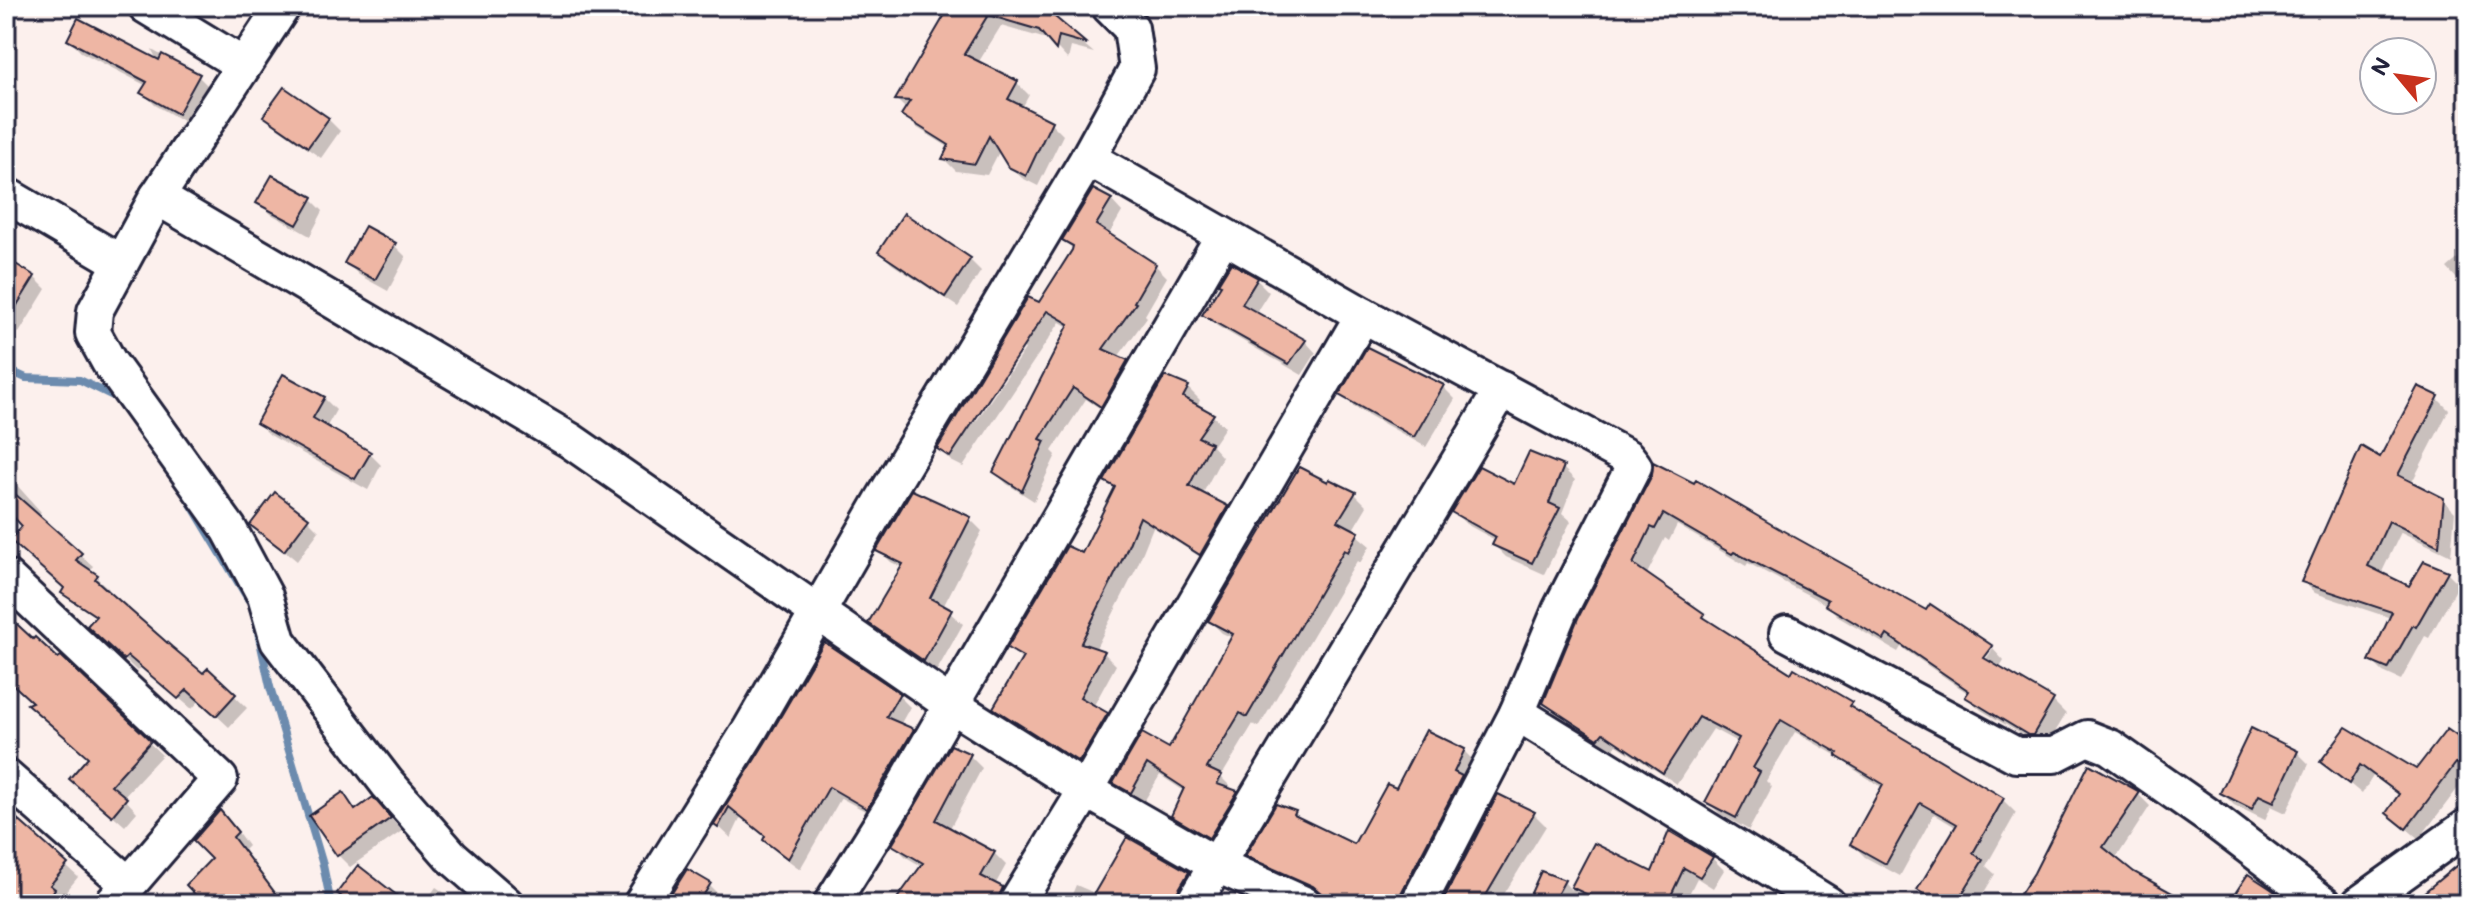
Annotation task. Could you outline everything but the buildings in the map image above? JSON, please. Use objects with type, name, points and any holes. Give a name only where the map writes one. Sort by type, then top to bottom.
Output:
[{"type":"street","points":[[146,6],[243,65]]},
{"type":"street","points":[[283,6],[157,197],[95,311],[93,333],[109,362],[229,529],[265,596],[278,641],[387,783],[451,856],[506,904]]},
{"type":"street","points":[[641,904],[751,728],[1088,158],[1137,69],[1131,28],[1109,6]]},
{"type":"street","points":[[1088,158],[1363,315],[1627,457],[1634,466],[1560,610],[1517,713],[1418,904]]},
{"type":"street","points":[[6,195],[120,262]]},
{"type":"street","points":[[157,197],[571,441],[950,704],[1086,790],[1215,864],[1304,904]]},
{"type":"street","points":[[831,904],[895,802],[1223,236]]},
{"type":"street","points":[[1016,904],[1086,790],[1363,315]]},
{"type":"street","points":[[1193,904],[1502,389]]},
{"type":"street","points":[[6,577],[220,779],[120,894],[6,777]]},
{"type":"street","points":[[1787,633],[2016,755],[2054,755],[2087,738],[2110,747],[2210,817],[2324,904]]},
{"type":"street","points":[[1517,713],[1828,904]]},
{"type":"street","points":[[2359,904],[2468,826]]},
{"type":"waterway","points":[[6,369],[26,378],[80,380],[121,400]]},
{"type":"waterway","points":[[191,504],[248,599]]},
{"type":"waterway","points":[[256,623],[270,687],[323,865],[331,904]]}]
